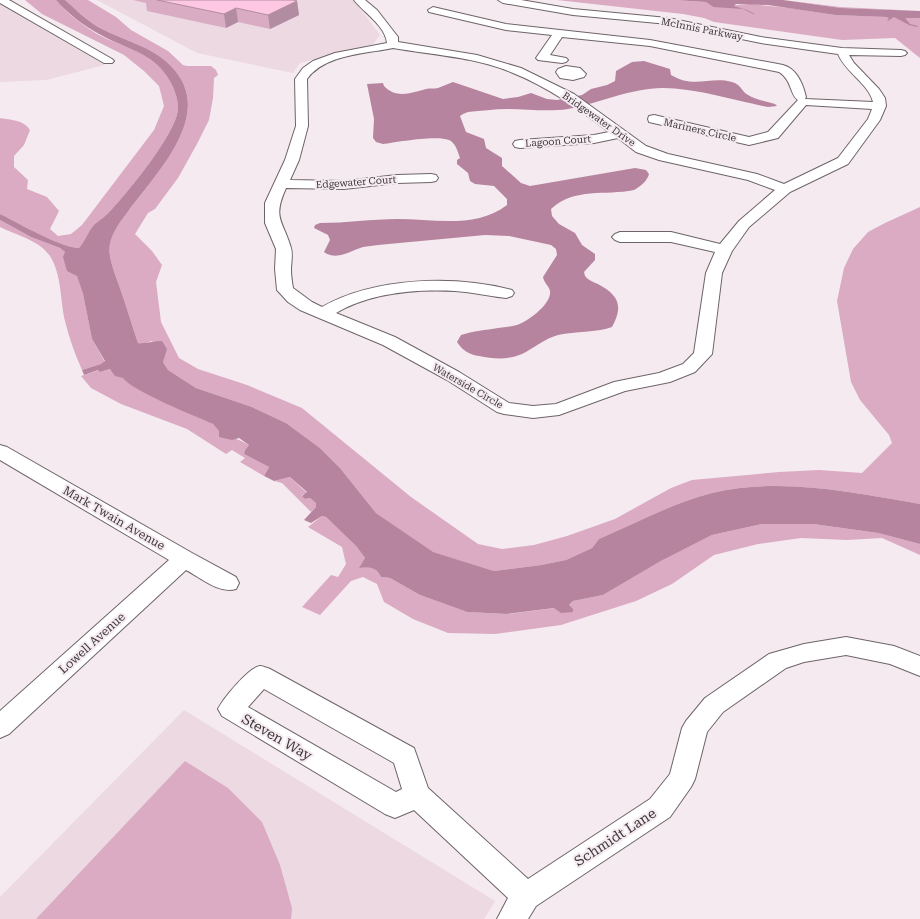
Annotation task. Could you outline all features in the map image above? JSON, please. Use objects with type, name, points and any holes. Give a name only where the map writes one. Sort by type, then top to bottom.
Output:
[{"type":"street","points":[[2,0],[108,61]]},
{"type":"street","name":"McInnis Parkway","points":[[503,0],[573,12],[668,21],[761,40],[842,51],[901,53]]},
{"type":"street","points":[[365,1],[392,37],[393,45]]},
{"type":"street","points":[[433,10],[506,27],[650,43],[783,69],[798,85],[804,100]]},
{"type":"street","points":[[559,33],[542,58],[566,63]]},
{"type":"street","points":[[541,81],[566,63],[580,35]]},
{"type":"street","name":"Bridgewater Drive","points":[[393,45],[451,53],[485,60],[517,70],[570,97],[640,149],[664,157],[752,177],[785,189]]},
{"type":"street","name":"Waterside Circle","points":[[393,45],[335,56],[317,64],[307,71],[301,79],[302,126],[292,160],[272,203],[273,223],[284,249],[283,269],[285,290],[306,306],[389,341],[453,376],[504,408],[533,412],[559,409],[621,386],[664,378],[689,368],[696,362],[703,354],[714,273],[724,250],[744,224],[785,189],[843,161],[874,120],[880,105]]},
{"type":"street","points":[[804,100],[880,105],[875,93],[846,61],[842,51]]},
{"type":"street","points":[[773,135],[804,100]]},
{"type":"street","name":"Mariners Circle","points":[[671,112],[773,135],[749,141],[654,119],[657,116],[671,112]]},
{"type":"street","name":"Lagoon Court","points":[[520,144],[594,139],[620,134]]},
{"type":"street","name":"Edgewater Court","points":[[281,184],[344,185],[396,179],[431,178]]},
{"type":"street","points":[[620,238],[653,236],[671,238],[724,250]]},
{"type":"street","points":[[323,314],[345,301],[380,291],[416,287],[455,286],[506,293]]},
{"type":"street","name":"Mark Twain Avenue","points":[[0,451],[184,559],[228,583]]},
{"type":"street","name":"Lowell Avenue","points":[[0,727],[184,559]]},
{"type":"street","name":"Schmidt Lane","points":[[512,919],[526,896],[660,808],[682,779],[695,728],[714,705],[778,661],[804,653],[846,646],[894,655],[920,666]]},
{"type":"street","name":"Steven Way","points":[[261,676],[405,756],[417,795],[395,806],[231,709],[261,676]]},
{"type":"street","points":[[417,795],[526,896]]},
{"type":"shaded area","points":[[25,0],[56,0],[88,29],[151,59],[166,74],[176,94],[178,108],[176,118],[162,145],[129,189],[110,211],[92,228],[79,248],[50,239],[0,214],[0,118],[21,122],[30,130],[24,145],[14,156],[14,167],[28,180],[27,189],[47,197],[59,211],[50,229],[58,236],[71,234],[82,225],[154,130],[164,106],[159,86],[144,71],[124,55],[42,14]]},
{"type":"shaded area","points":[[56,0],[65,0],[95,25],[109,33],[155,53],[171,66],[184,84],[188,104],[185,123],[177,143],[166,162],[119,224],[110,244],[109,250],[113,268],[138,343],[162,341],[167,349],[163,362],[168,370],[196,388],[252,407],[286,423],[320,448],[340,468],[376,513],[433,552],[494,571],[541,565],[566,560],[592,548],[599,539],[697,497],[738,488],[764,486],[790,486],[842,491],[920,504],[920,544],[878,533],[813,524],[762,524],[712,535],[661,561],[603,595],[573,601],[569,605],[573,609],[573,612],[561,613],[554,608],[507,614],[467,612],[420,595],[390,578],[381,577],[372,568],[359,568],[365,558],[357,547],[326,517],[322,516],[311,523],[304,520],[316,507],[316,503],[310,498],[305,499],[302,496],[307,492],[290,477],[274,481],[264,476],[269,467],[244,454],[249,445],[239,438],[232,440],[219,437],[219,431],[213,424],[139,390],[123,378],[115,376],[110,369],[100,372],[98,370],[84,375],[82,370],[101,364],[105,361],[92,339],[83,294],[77,276],[67,271],[63,257],[65,252],[60,248],[31,237],[0,220],[0,214],[49,239],[79,248],[94,225],[110,211],[140,175],[162,145],[176,118],[178,108],[176,94],[170,80],[156,63],[144,55],[88,28],[71,15]]},
{"type":"shaded area","points":[[65,0],[88,0],[116,17],[131,30],[168,51],[183,65],[211,66],[216,70],[218,75],[214,78],[213,98],[209,120],[197,144],[178,178],[155,209],[148,213],[135,234],[152,251],[162,265],[156,282],[161,322],[179,358],[198,369],[247,385],[302,408],[411,497],[478,544],[502,549],[534,545],[567,536],[615,519],[671,488],[692,480],[819,470],[862,473],[892,443],[889,435],[860,400],[851,382],[837,301],[844,268],[853,249],[868,232],[920,207],[920,504],[816,488],[764,486],[738,488],[712,493],[683,502],[599,539],[592,548],[566,560],[494,571],[432,552],[376,513],[340,468],[320,448],[286,423],[252,407],[196,388],[168,370],[163,362],[164,356],[152,341],[143,344],[138,343],[113,268],[109,250],[110,244],[119,224],[166,162],[177,143],[185,123],[188,104],[184,84],[171,66],[155,53],[109,33],[95,25],[81,15]]},
{"type":"shaded area","points":[[97,0],[354,0],[380,35],[373,44],[300,63],[293,73],[197,53]]},
{"type":"shaded area","points":[[557,0],[674,0],[706,2],[713,7],[750,4],[835,15],[920,18],[920,58],[895,38],[842,40],[714,22],[704,18],[683,14]]},
{"type":"shaded area","points":[[674,0],[783,0],[841,8],[920,11],[920,18],[905,18],[910,24],[918,26],[917,27],[909,25],[894,17],[887,21],[889,19],[887,17],[835,15],[768,5],[736,4],[734,6],[747,10],[755,14],[753,14],[743,9],[713,7],[706,2]]},
{"type":"shaded area","points":[[783,0],[840,7],[920,11],[841,8]]},
{"type":"shaded area","points":[[0,5],[105,65],[46,80],[0,82]]},
{"type":"shaded area","points":[[644,61],[670,69],[671,75],[687,81],[695,82],[716,80],[732,82],[738,85],[751,97],[775,104],[777,106],[768,107],[702,92],[663,88],[639,90],[568,109],[497,109],[468,112],[460,116],[466,132],[484,139],[486,148],[502,158],[502,166],[521,183],[530,186],[635,168],[646,170],[649,174],[647,179],[634,190],[580,195],[560,202],[551,209],[552,216],[559,224],[575,233],[582,245],[595,254],[595,260],[584,272],[588,279],[605,288],[617,301],[618,313],[612,327],[558,335],[544,341],[522,354],[506,358],[472,355],[466,352],[459,345],[457,342],[461,335],[517,325],[527,320],[543,307],[550,296],[550,291],[543,277],[557,255],[556,249],[551,245],[509,236],[485,235],[367,246],[348,253],[333,256],[324,252],[330,240],[328,235],[314,228],[315,225],[320,223],[388,219],[440,221],[468,220],[495,212],[507,205],[507,199],[494,186],[475,184],[470,181],[468,173],[457,164],[457,160],[460,158],[456,147],[451,141],[445,139],[428,138],[383,144],[376,142],[373,138],[374,119],[367,84],[383,83],[384,86],[394,93],[404,94],[438,88],[453,82],[503,99],[531,93],[547,99],[557,100],[582,95],[591,89],[607,85],[615,81],[616,71],[632,62]]},
{"type":"shaded area","points":[[0,220],[31,237],[60,248],[65,252],[77,275],[83,294],[92,339],[105,362],[82,370],[72,346],[63,313],[59,279],[54,263],[45,250],[34,242],[0,227]]},
{"type":"shaded area","points":[[110,369],[144,392],[213,424],[225,434],[249,445],[244,454],[269,467],[264,476],[240,462],[245,458],[232,450],[226,454],[187,429],[121,404],[91,388],[81,376],[99,370],[100,372]]},
{"type":"shaded area","points":[[290,477],[307,493],[302,495],[305,499],[310,498],[316,503],[316,507],[311,512],[282,483],[274,481]]},
{"type":"shaded area","points":[[322,516],[326,517],[358,548],[365,558],[360,567],[372,568],[381,577],[390,578],[420,595],[467,612],[507,614],[555,608],[569,605],[573,601],[603,595],[661,561],[712,535],[762,524],[813,524],[878,533],[920,544],[920,555],[882,538],[847,540],[801,538],[758,544],[714,555],[672,584],[636,601],[561,625],[495,634],[448,633],[413,619],[384,602],[377,584],[363,577],[351,581],[320,615],[302,607],[331,575],[338,577],[346,564],[342,547],[308,527]]},
{"type":"shaded area","points":[[184,710],[495,901],[484,919],[0,919],[0,897]]},
{"type":"shaded area","points":[[185,761],[228,788],[262,822],[280,865],[292,908],[291,919],[36,919]]},
{"type":"building","points":[[157,0],[297,1],[268,15],[236,8],[224,14]]}]
